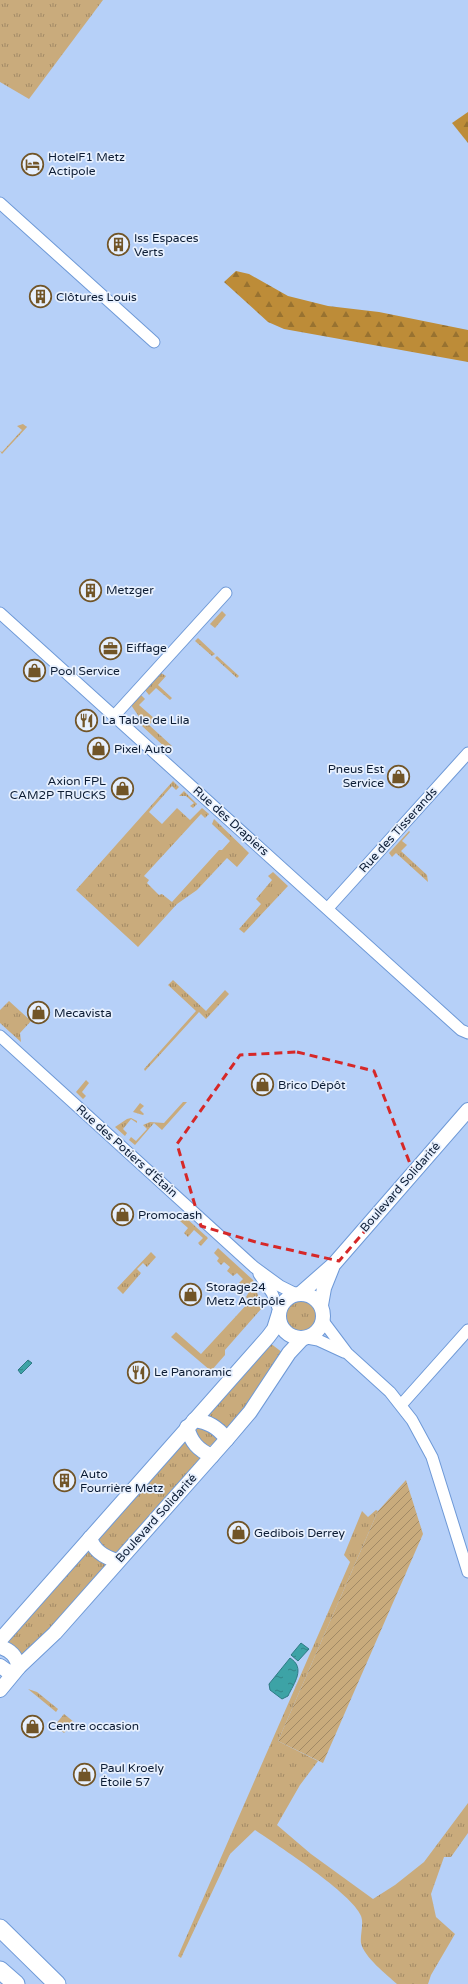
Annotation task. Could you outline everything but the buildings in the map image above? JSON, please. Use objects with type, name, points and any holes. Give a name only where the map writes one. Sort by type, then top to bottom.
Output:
[{"type":"highway","points":[[0,1928],[56,1984]]},
{"type":"highway","points":[[0,1970],[16,1984]]},
{"type":"main road","name":"Boulevard Solidarité","points":[[298,1294],[334,1264],[468,1110]]},
{"type":"main road","name":"Boulevard Solidarité","points":[[321,1305],[324,1288],[334,1264]]},
{"type":"main road","points":[[0,1640],[268,1337],[274,1329],[279,1311],[286,1299],[298,1294],[314,1298],[321,1305],[323,1321],[316,1333],[305,1338],[291,1336],[285,1332],[279,1322],[279,1311]]},
{"type":"main road","name":"Boulevard Solidarité","points":[[0,1690],[17,1669],[55,1634],[227,1439],[250,1412],[286,1357],[305,1338]]},
{"type":"main road","points":[[190,1424],[211,1423],[218,1428],[227,1439]]},
{"type":"main road","points":[[190,1424],[193,1443],[201,1451],[212,1456]]},
{"type":"main road","points":[[90,1538],[91,1543],[99,1552],[118,1561]]},
{"type":"main road","points":[[0,1648],[8,1650],[14,1655],[17,1669],[6,1671],[0,1666]]},
{"type":"street","points":[[0,203],[154,342]]},
{"type":"street","points":[[115,716],[226,594]]},
{"type":"street","name":"Rue des Drapiers","points":[[0,613],[465,1032],[468,1040]]},
{"type":"street","name":"Rue des Tisserands","points":[[328,908],[468,753]]},
{"type":"street","name":"Rue des Potiers d'Étain","points":[[0,1036],[254,1267],[280,1286],[298,1294]]},
{"type":"street","name":"Rue des Potiers d'Étain","points":[[254,1267],[272,1294],[279,1311]]},
{"type":"street","points":[[323,1321],[347,1353],[401,1405],[412,1420],[432,1457],[468,1572]]},
{"type":"street","points":[[401,1405],[468,1330]]},
{"type":"street","points":[[305,1338],[318,1340],[347,1353]]},
{"type":"highlighted area","points":[[297,1052],[374,1071],[414,1174],[339,1261],[259,1243],[201,1226],[177,1144],[240,1055]]},
{"type":"green space","points":[[0,0],[103,0],[29,99],[0,82]]},
{"type":"green space","points":[[468,112],[468,143],[452,123]]},
{"type":"green space","points":[[236,271],[249,274],[288,296],[328,306],[379,312],[468,330],[468,362],[284,329],[268,322],[224,282]]},
{"type":"green space","points":[[23,424],[27,427],[2,454],[0,451],[2,452],[22,430],[17,426]]},
{"type":"green space","points":[[222,611],[226,615],[215,628],[210,624]]},
{"type":"green space","points":[[198,638],[215,654],[212,656],[195,641]]},
{"type":"green space","points":[[217,656],[239,676],[237,678],[215,658]]},
{"type":"green space","points":[[161,673],[166,676],[158,685],[172,698],[170,700],[156,688],[149,695],[145,690]]},
{"type":"green space","points":[[141,695],[145,699],[139,705],[155,719],[149,725],[172,746],[168,750],[142,726],[144,724],[131,705]]},
{"type":"green space","points":[[173,781],[179,787],[176,790],[172,786],[149,812],[162,824],[177,808],[190,820],[202,808],[209,814],[205,818],[201,814],[144,876],[149,880],[147,883],[159,895],[162,894],[172,902],[219,850],[222,850],[230,841],[212,824],[214,819],[249,853],[237,867],[227,858],[197,890],[177,904],[138,947],[76,890]]},
{"type":"green space","points":[[184,791],[197,804],[193,808],[190,806],[194,803],[186,796],[179,796]]},
{"type":"green space","points":[[409,831],[410,832],[402,841],[407,845],[401,851],[427,875],[428,882],[396,853],[392,857],[389,853]]},
{"type":"green space","points":[[273,872],[288,886],[244,933],[239,929],[261,904],[256,899],[272,880],[268,876]]},
{"type":"green space","points":[[173,980],[206,1011],[225,990],[229,994],[206,1019],[199,1012],[145,1071],[144,1069],[196,1011],[168,985]]},
{"type":"green space","points":[[9,1001],[31,1021],[20,1033],[21,1042],[0,1023],[0,1010]]},
{"type":"green space","points":[[86,1080],[89,1083],[82,1092],[86,1096],[83,1099],[76,1092]]},
{"type":"green space","points":[[183,1102],[187,1102],[162,1130],[154,1123],[135,1145],[129,1140],[131,1137],[136,1141],[147,1129],[143,1125],[150,1122],[164,1123]]},
{"type":"green space","points":[[140,1103],[144,1106],[140,1110],[144,1114],[143,1115],[133,1112]]},
{"type":"green space","points":[[131,1118],[137,1121],[137,1123],[131,1119],[123,1129],[127,1133],[125,1136],[115,1127]]},
{"type":"green space","points":[[184,1216],[208,1238],[201,1246],[198,1243],[203,1238],[194,1230],[188,1237],[184,1233],[188,1228],[180,1221]]},
{"type":"green space","points":[[218,1248],[253,1280],[262,1308],[225,1350],[225,1355],[211,1371],[171,1337],[176,1332],[201,1354],[250,1301],[246,1297],[249,1292],[239,1283],[243,1279],[237,1273],[233,1276],[227,1271],[230,1267],[224,1262],[221,1265],[217,1261],[219,1258],[214,1253]]},
{"type":"green space","points":[[151,1252],[156,1257],[147,1267],[143,1263],[137,1269],[141,1273],[123,1294],[117,1288]]},
{"type":"green space","points":[[304,1299],[313,1304],[317,1309],[317,1323],[313,1328],[308,1332],[298,1333],[294,1332],[285,1323],[284,1313],[285,1309],[294,1300]]},
{"type":"green space","points":[[270,1343],[283,1353],[262,1386],[229,1430],[204,1414]]},
{"type":"green space","points":[[197,1427],[210,1430],[216,1436],[216,1442],[208,1447],[195,1435]]},
{"type":"green space","points":[[183,1439],[187,1441],[191,1451],[202,1460],[122,1551],[109,1553],[99,1540],[102,1531]]},
{"type":"green space","points":[[406,1480],[423,1534],[323,1763],[278,1741],[378,1511]]},
{"type":"green space","points":[[376,1510],[378,1511],[278,1741],[318,1761],[300,1785],[277,1825],[311,1854],[373,1899],[395,1885],[424,1862],[468,1803],[468,1833],[451,1857],[444,1857],[431,1894],[436,1917],[455,1934],[431,1975],[428,1984],[397,1984],[366,1954],[361,1943],[361,1916],[344,1895],[313,1870],[255,1830],[230,1854],[181,1958],[178,1956],[350,1562],[344,1555],[362,1511],[368,1517]]},
{"type":"green space","points":[[86,1550],[105,1560],[109,1566],[24,1658],[18,1649],[5,1641]]},
{"type":"green space","points":[[28,1689],[37,1692],[58,1709],[56,1712]]},
{"type":"green space","points":[[64,1714],[74,1722],[64,1733],[55,1725]]},
{"type":"water","points":[[28,1360],[32,1363],[21,1374],[18,1370]]},
{"type":"water","points":[[301,1643],[309,1649],[298,1661],[291,1655]]},
{"type":"water","points":[[290,1658],[295,1662],[298,1671],[288,1696],[282,1699],[270,1690],[269,1684]]},
{"type":"place","name":"HotelF1 Metz Actipole","points":[[33,164]]},
{"type":"place","name":"Iss Espaces Verts","points":[[119,245]]},
{"type":"place","name":"Clôtures Louis","points":[[40,297]]},
{"type":"place","name":"Metzger","points":[[91,590]]},
{"type":"place","name":"Eiffage","points":[[111,648]]},
{"type":"place","name":"Pool Service","points":[[34,671]]},
{"type":"place","name":"La Table de Lila","points":[[86,720]]},
{"type":"place","name":"Pixel Auto","points":[[99,749]]},
{"type":"place","name":"Pneus Est Service","points":[[399,776]]},
{"type":"place","name":"Axion FPL CAM2P TRUCKS","points":[[122,788]]},
{"type":"place","name":"Mecavista","points":[[38,1013]]},
{"type":"place","name":"Brico Dépôt","points":[[263,1085]]},
{"type":"place","name":"Promocash","points":[[123,1215]]},
{"type":"place","name":"Storage24 Metz Actipôle","points":[[190,1294]]},
{"type":"place","name":"Le Panoramic","points":[[138,1372]]},
{"type":"place","name":"Auto Fourrière Metz","points":[[65,1481]]},
{"type":"place","name":"Gedibois Derrey","points":[[238,1533]]},
{"type":"place","name":"Centre occasion","points":[[32,1726]]},
{"type":"place","name":"Paul Kroely Étoile 57","points":[[84,1775]]}]
